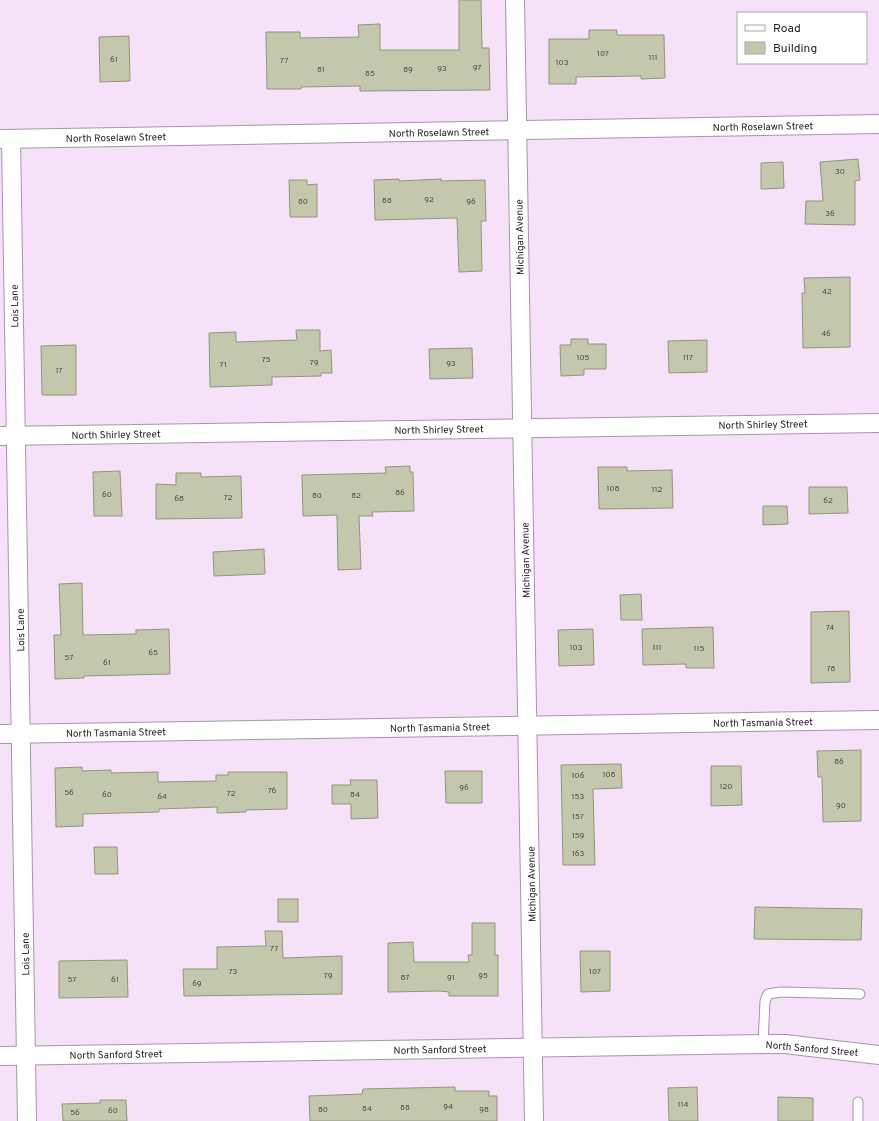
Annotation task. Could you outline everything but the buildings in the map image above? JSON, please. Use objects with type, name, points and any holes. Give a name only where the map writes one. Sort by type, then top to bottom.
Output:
[{"type":"street","name":"Michigan Avenue","points":[[515,0],[534,1121]]},
{"type":"street","name":"North Roselawn Street","points":[[6,139],[879,124]]},
{"type":"street","name":"Lois Lane","points":[[6,139],[8,436],[22,733],[27,1121]]},
{"type":"street","name":"North Shirley Street","points":[[8,436],[523,427],[879,423]]},
{"type":"street","name":"North Tasmania Street","points":[[0,734],[879,720]]},
{"type":"street","name":"North Sanford Street","points":[[0,1056],[763,1044],[785,1044],[879,1054]]},
{"type":"lane","points":[[763,1044],[765,1001],[768,994],[781,992],[860,994]]},
{"type":"lane","points":[[858,1102],[858,1121]]}]
